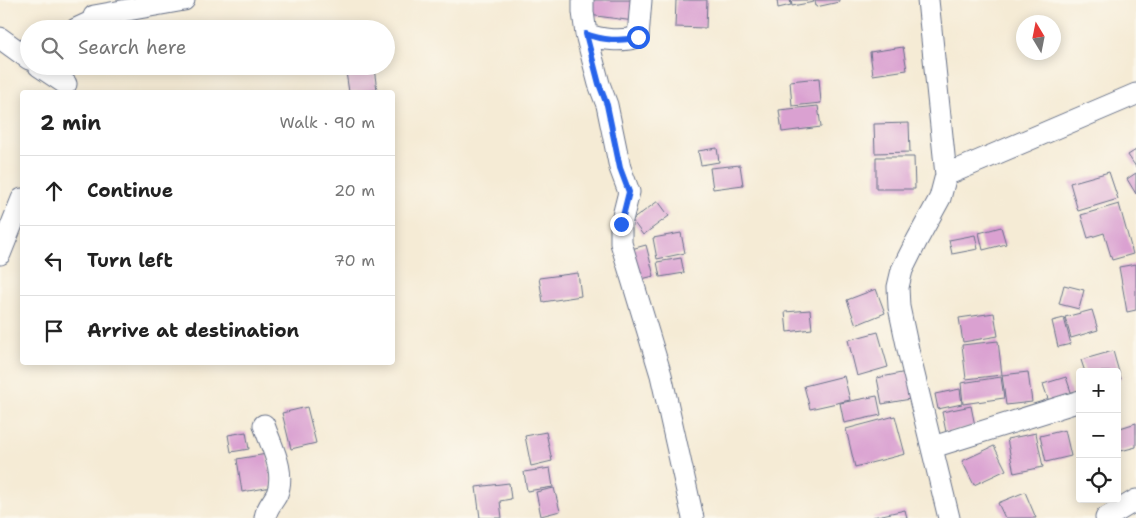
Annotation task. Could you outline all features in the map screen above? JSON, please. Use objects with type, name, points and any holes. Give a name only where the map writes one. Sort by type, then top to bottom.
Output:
[{"type":"street","points":[[90,19],[184,0]]},
{"type":"street","points":[[583,0],[586,34],[599,84],[607,105],[620,168],[629,192],[621,224],[621,243],[661,375],[694,518]]},
{"type":"street","points":[[586,34],[595,37],[628,40],[638,37],[642,0]]},
{"type":"street","points":[[928,0],[946,175],[940,198],[926,221],[902,270],[898,287],[899,307],[909,354],[949,518]]},
{"type":"street","points":[[56,75],[67,81]]},
{"type":"street","points":[[946,175],[1136,94]]},
{"type":"street","points":[[0,254],[20,204]]},
{"type":"street","points":[[932,447],[1076,401]]},
{"type":"street","points":[[264,425],[280,477],[277,495],[266,512],[265,518]]},
{"type":"street","points":[[1106,518],[1136,500]]},
{"type":"building","points":[[590,0],[637,0],[634,21],[589,15]]},
{"type":"building","points":[[676,0],[707,0],[706,28],[675,27]]},
{"type":"building","points":[[777,0],[790,0],[791,5],[778,8]]},
{"type":"building","points":[[791,0],[813,0],[814,2],[792,6]]},
{"type":"building","points":[[815,0],[839,0],[839,2],[816,7]]},
{"type":"building","points":[[903,47],[907,70],[873,75],[870,52]]},
{"type":"building","points":[[346,75],[375,75],[377,90],[349,90]]},
{"type":"building","points":[[819,78],[821,103],[792,106],[790,81]]},
{"type":"building","points":[[818,106],[821,127],[782,132],[779,110]]},
{"type":"building","points":[[909,123],[910,152],[875,153],[874,124]]},
{"type":"building","points":[[717,148],[719,162],[701,165],[698,151]]},
{"type":"building","points":[[1136,150],[1136,167],[1128,155]]},
{"type":"building","points":[[876,157],[914,157],[915,189],[876,189]]},
{"type":"building","points":[[740,165],[743,185],[713,189],[710,168]]},
{"type":"building","points":[[1109,172],[1118,199],[1078,211],[1070,183]]},
{"type":"building","points":[[1136,173],[1136,194],[1127,179]]},
{"type":"building","points":[[658,201],[669,216],[643,235],[632,220]]},
{"type":"building","points":[[1119,204],[1133,254],[1112,260],[1104,233],[1088,238],[1081,215]]},
{"type":"building","points":[[1001,227],[1006,244],[983,250],[979,233]]},
{"type":"building","points":[[681,233],[685,253],[657,259],[653,238]]},
{"type":"building","points":[[975,235],[978,249],[952,254],[949,240]]},
{"type":"building","points":[[646,245],[654,276],[633,281],[624,251]]},
{"type":"building","points":[[681,258],[684,273],[660,277],[657,262]]},
{"type":"building","points":[[1136,264],[1136,310],[1127,312],[1119,267]]},
{"type":"building","points":[[578,273],[581,296],[543,302],[539,278]]},
{"type":"building","points":[[1064,285],[1084,290],[1079,309],[1059,304]]},
{"type":"building","points":[[876,289],[885,313],[856,325],[847,300]]},
{"type":"building","points":[[810,310],[812,329],[787,332],[785,312]]},
{"type":"building","points":[[1092,310],[1098,330],[1071,338],[1065,317]]},
{"type":"building","points":[[994,313],[998,336],[963,342],[959,318]]},
{"type":"building","points":[[1064,318],[1071,344],[1058,347],[1052,321]]},
{"type":"building","points":[[878,332],[888,367],[857,376],[848,340]]},
{"type":"building","points":[[998,341],[1002,375],[966,379],[962,345]]},
{"type":"building","points":[[1113,351],[1118,368],[1084,368],[1081,360]]},
{"type":"building","points":[[911,371],[916,398],[882,404],[877,378]]},
{"type":"building","points":[[1028,372],[1032,402],[1006,405],[1002,375]]},
{"type":"building","points":[[844,376],[850,400],[810,409],[804,386]]},
{"type":"building","points":[[1001,377],[1004,398],[963,404],[961,383]]},
{"type":"building","points":[[1066,377],[1072,395],[1049,402],[1043,384]]},
{"type":"building","points":[[960,389],[962,404],[938,409],[935,394]]},
{"type":"building","points":[[877,396],[881,415],[844,423],[840,403]]},
{"type":"building","points":[[971,406],[975,426],[946,432],[942,412]]},
{"type":"building","points":[[307,407],[316,443],[291,449],[282,413]]},
{"type":"building","points":[[895,416],[905,454],[855,467],[846,429]]},
{"type":"building","points":[[1136,423],[1136,447],[1121,451],[1121,428]]},
{"type":"building","points":[[1065,430],[1071,456],[1046,462],[1040,436]]},
{"type":"building","points":[[246,432],[249,449],[231,452],[228,435]]},
{"type":"building","points":[[546,432],[552,461],[531,466],[525,436]]},
{"type":"building","points":[[1036,433],[1043,467],[1014,473],[1007,439]]},
{"type":"building","points":[[994,446],[1006,470],[974,485],[962,461]]},
{"type":"building","points":[[267,454],[272,487],[242,492],[237,459]]},
{"type":"building","points":[[550,468],[553,487],[527,491],[524,472]]},
{"type":"building","points":[[509,483],[511,499],[500,501],[502,518],[480,518],[476,487]]},
{"type":"building","points":[[554,488],[560,511],[541,516],[536,492]]},
{"type":"building","points":[[1025,492],[1036,518],[1005,518],[998,503]]},
{"type":"building","points":[[905,510],[907,518],[873,518],[873,517]]},
{"type":"route","points":[[621,224],[629,192],[620,168],[607,105],[599,84],[586,34],[595,37],[628,40],[638,37]]}]
